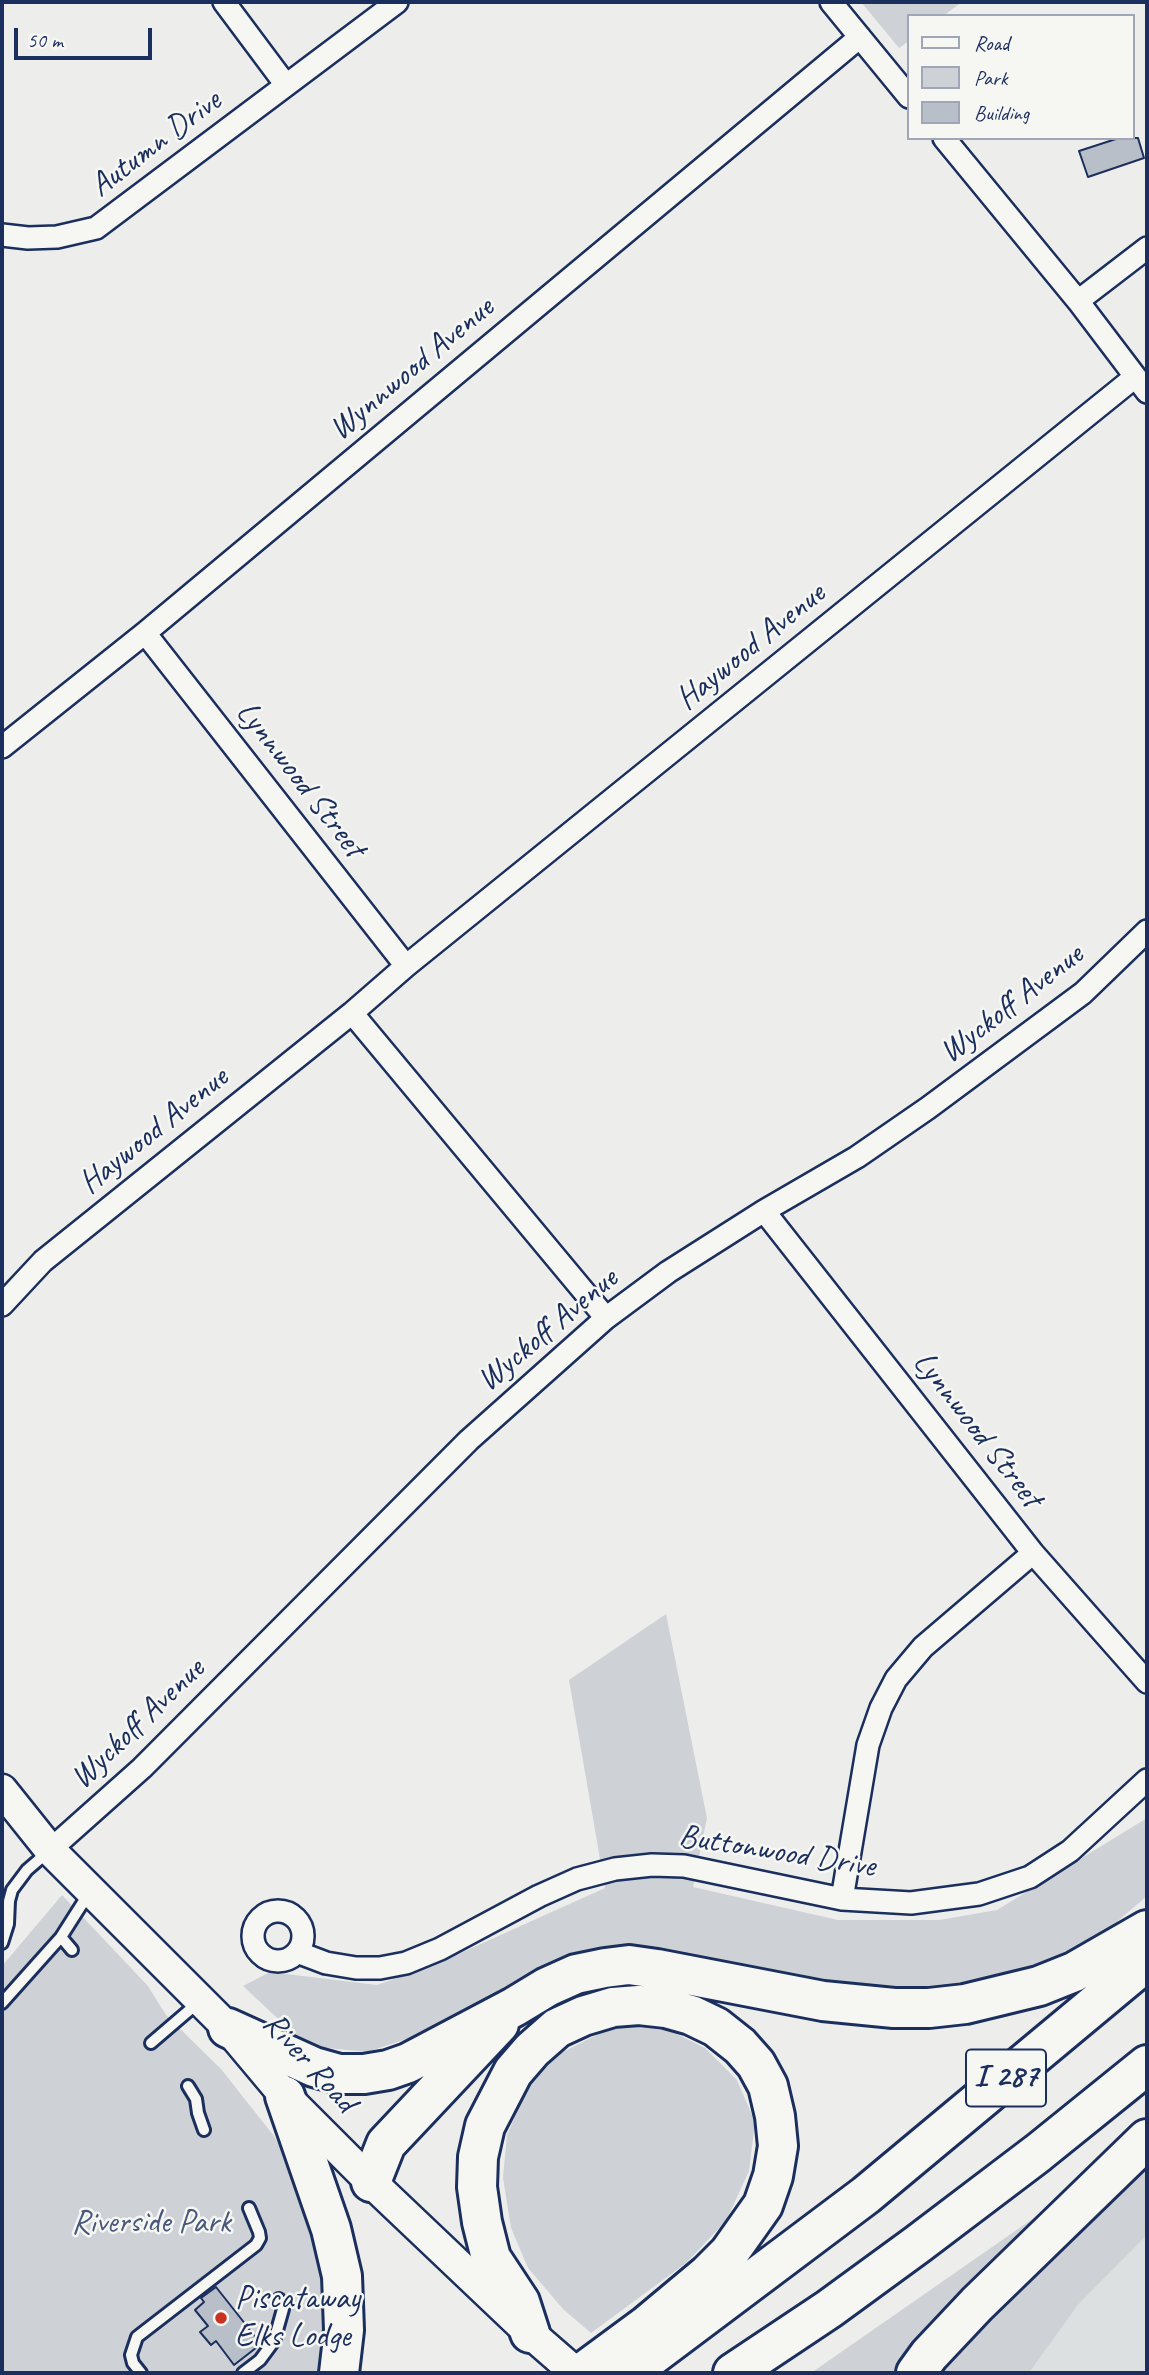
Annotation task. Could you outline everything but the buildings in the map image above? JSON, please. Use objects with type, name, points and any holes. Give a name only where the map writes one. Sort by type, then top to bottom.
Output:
[{"type":"highway","points":[[228,2028],[314,2067],[339,2074],[364,2074],[408,2063],[576,1974],[629,1965],[823,2001],[894,2008],[929,2008],[965,2004],[1039,1986],[1074,1972],[1147,1930]]},
{"type":"highway","name":"I 287","points":[[629,2373],[866,2195],[1147,1961]]},
{"type":"highway","points":[[371,2182],[380,2154],[391,2137],[514,2007]]},
{"type":"highway","points":[[613,2007],[666,2007],[691,2015],[716,2027],[740,2046],[768,2086],[778,2146],[774,2176],[763,2205],[729,2253],[647,2325],[554,2353],[492,2258],[482,2221],[477,2187],[478,2157],[485,2126],[513,2072],[532,2050],[557,2028],[583,2015],[613,2007]]},
{"type":"highway","name":"I 287","points":[[733,2373],[828,2309],[1027,2161],[1147,2065]]},
{"type":"highway","points":[[285,2096],[331,2230],[339,2263],[344,2330],[339,2373]]},
{"type":"highway","points":[[916,2373],[942,2340],[977,2304],[1147,2139]]},
{"type":"highway","points":[[769,2373],[822,2338],[828,2309]]},
{"type":"street","points":[[224,2],[286,85]]},
{"type":"street","name":"Autumn Drive","points":[[2,235],[58,237],[96,228],[397,2]]},
{"type":"street","points":[[831,2],[908,96]]},
{"type":"street","name":"Wynnwood Avenue","points":[[2,747],[145,633],[860,37]]},
{"type":"street","points":[[946,140],[1078,301],[1141,385]]},
{"type":"street","points":[[1078,301],[1147,248]]},
{"type":"street","name":"Haywood Avenue","points":[[2,1305],[43,1261],[406,967],[1141,385]]},
{"type":"street","name":"Lynnwood Street","points":[[145,633],[406,967]]},
{"type":"street","name":"Wyckoff Avenue","points":[[50,1850],[142,1768],[469,1440],[606,1318],[668,1272],[764,1211],[857,1157],[928,1108],[1083,993],[1147,931]]},
{"type":"street","points":[[352,1013],[606,1318]]},
{"type":"street","name":"Lynnwood Street","points":[[764,1211],[1033,1553],[1147,1682]]},
{"type":"street","points":[[842,1899],[868,1745],[881,1708],[896,1679],[923,1647],[1033,1553]]},
{"type":"street","name":"Buttonwood Drive","points":[[297,1952],[326,1963],[356,1968],[380,1968],[407,1963],[577,1880],[615,1869],[652,1865],[684,1866],[842,1899],[911,1903],[979,1894],[1030,1877],[1070,1851],[1147,1780]]},
{"type":"street","name":"River Road","points":[[2,1790],[50,1850],[228,2028],[285,2096],[371,2182],[576,2373]]},
{"type":"lane","points":[[2,1943],[8,1924],[12,1890],[27,1870],[50,1850]]},
{"type":"lane","points":[[2,2003],[61,1937],[90,1891]]},
{"type":"lane","points":[[61,1937],[72,1950]]},
{"type":"lane","points":[[151,2043],[200,2001]]},
{"type":"lane","points":[[188,2086],[196,2099],[204,2130]]},
{"type":"lane","points":[[141,2373],[133,2363],[131,2355],[137,2337],[256,2245],[260,2238],[248,2208]]},
{"type":"lane","points":[[243,2373],[260,2360],[274,2341],[283,2309],[279,2299]]},
{"type":"shaded area","points":[[1147,2235],[1147,2373],[1029,2373],[1078,2305]]},
{"type":"green space","points":[[861,2],[962,2],[946,14],[908,14],[908,42],[899,48]]},
{"type":"green space","points":[[666,1614],[707,1818],[693,1887],[838,1920],[939,1920],[997,1910],[1147,1818],[1147,1896],[1091,1944],[1028,1972],[948,1991],[834,1982],[717,1960],[626,1949],[543,1968],[434,2030],[367,2052],[307,2046],[243,1986],[270,1972],[377,1985],[434,1965],[605,1888],[569,1680]]},
{"type":"green space","name":"Riverside Park","points":[[62,1895],[148,1986],[166,2015],[221,2069],[274,2136],[296,2178],[330,2274],[324,2373],[2,2373],[2,1966]]},
{"type":"green space","points":[[659,2025],[705,2048],[737,2080],[755,2122],[749,2171],[726,2221],[686,2263],[591,2333],[563,2309],[528,2268],[511,2228],[503,2178],[507,2135],[529,2084],[559,2054],[612,2027]]},
{"type":"green space","points":[[1147,2162],[1147,2235],[1078,2305],[1029,2373],[941,2373],[997,2308]]},
{"type":"green space","points":[[1064,2197],[927,2325],[893,2373],[811,2373]]},
{"type":"place","name":"Piscataway Elks Lodge","points":[[221,2318]]}]
